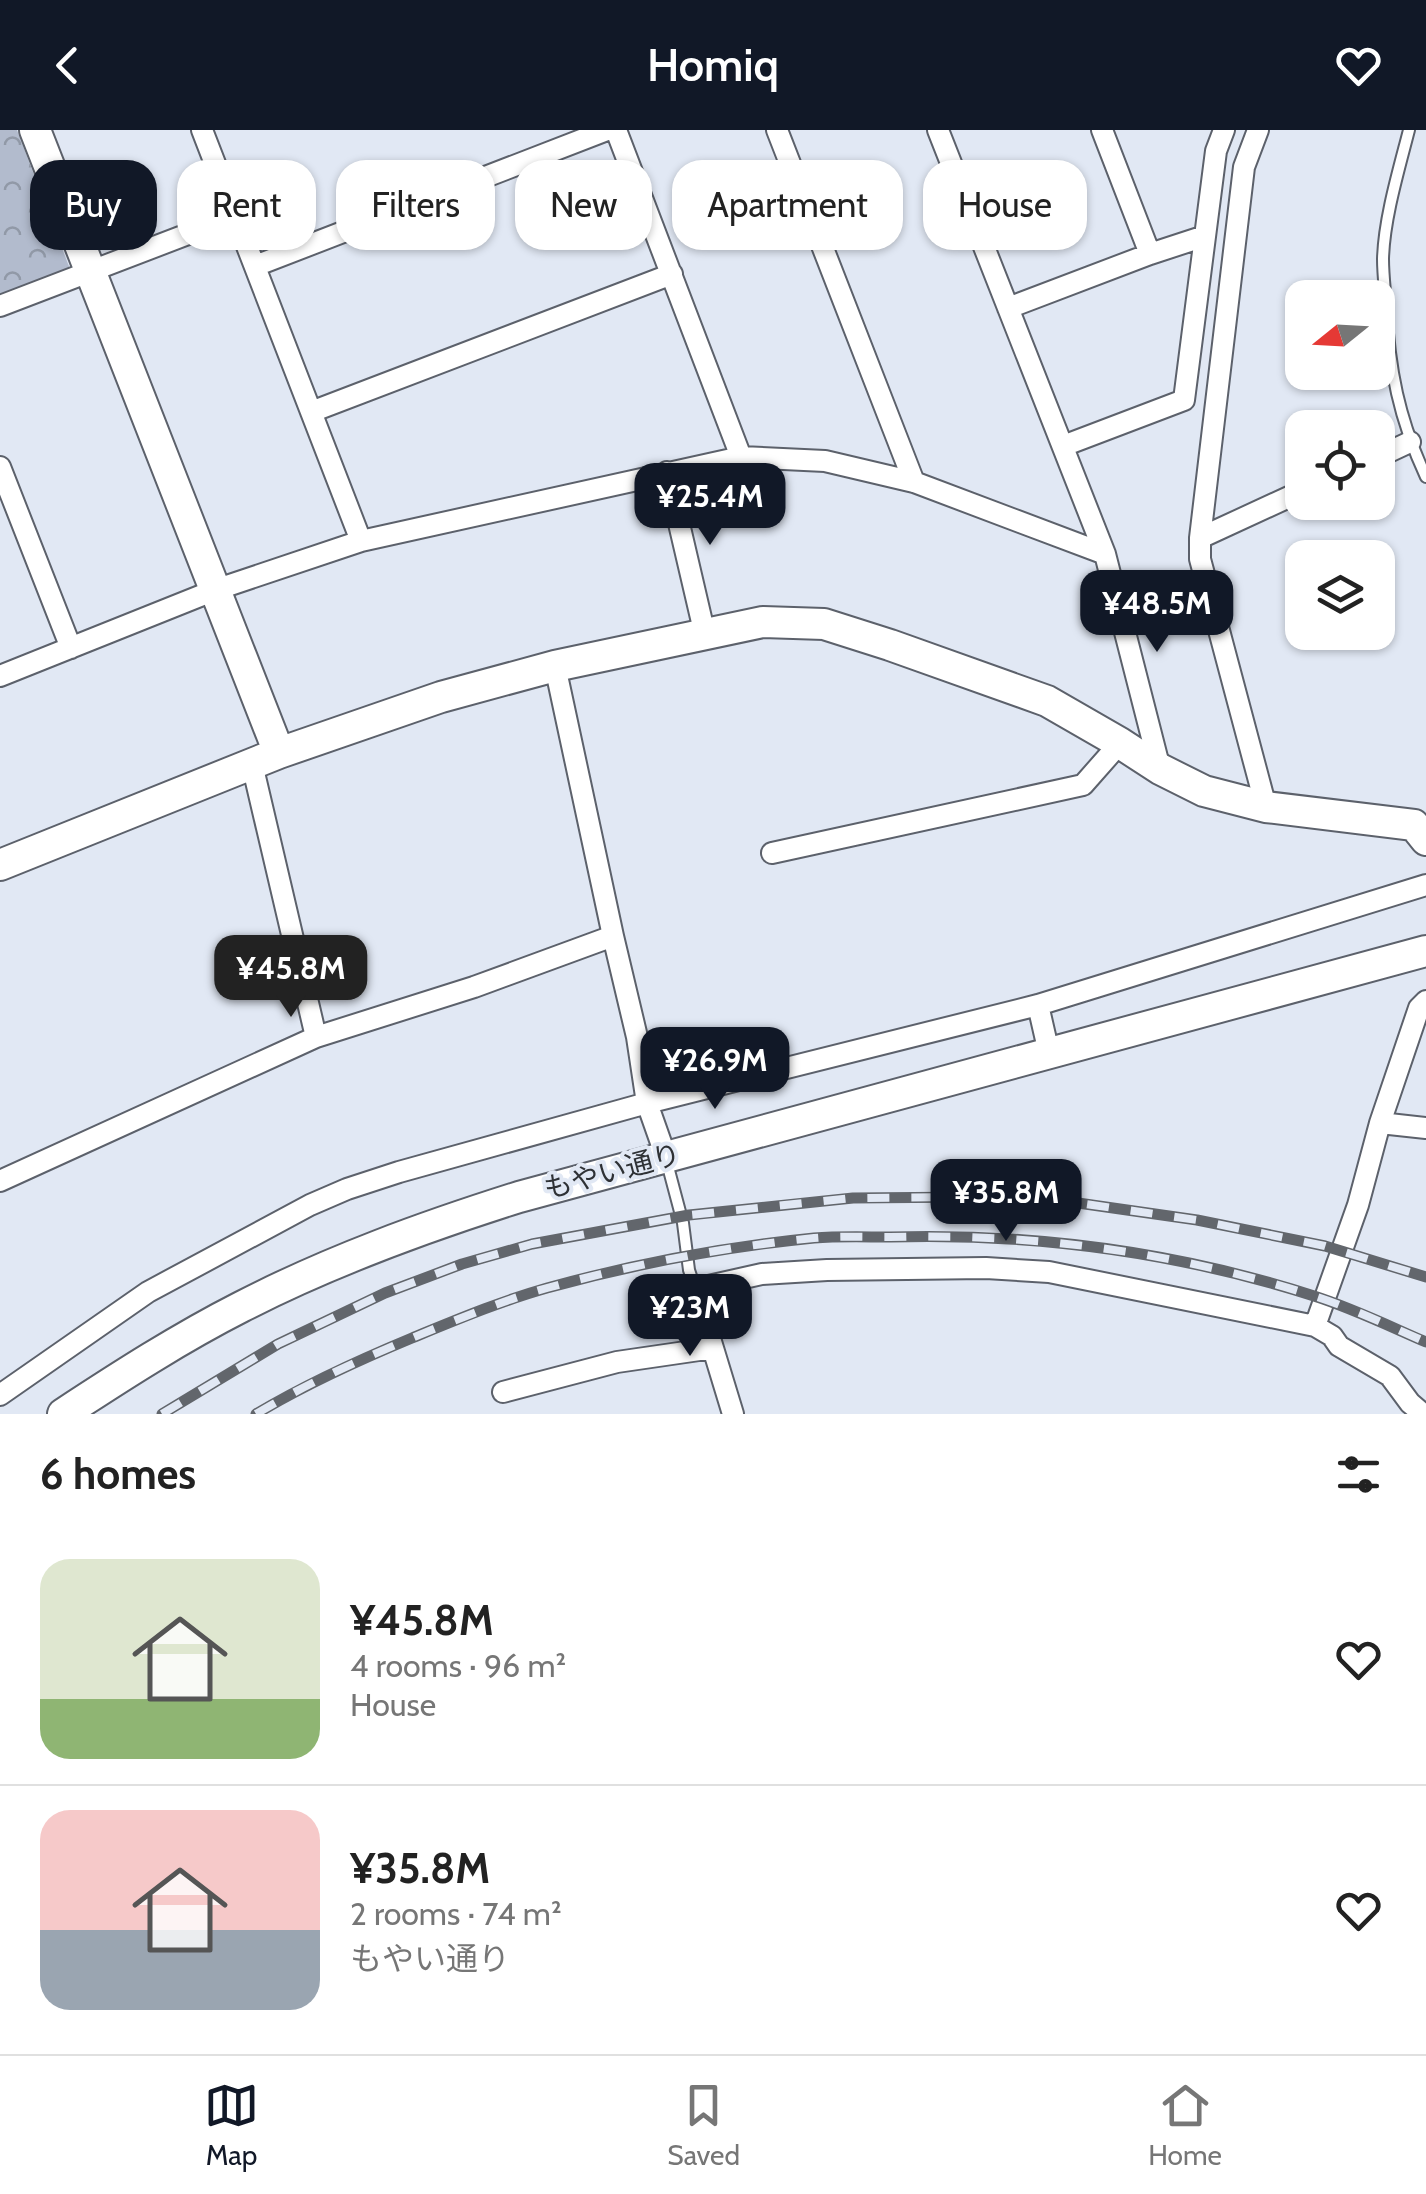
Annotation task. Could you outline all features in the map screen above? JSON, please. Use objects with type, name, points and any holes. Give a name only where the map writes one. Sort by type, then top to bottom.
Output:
[{"type":"street","points":[[35,130],[215,590],[265,759],[316,1036]]},
{"type":"street","points":[[202,130],[214,160]]},
{"type":"street","points":[[254,266],[607,130]]},
{"type":"street","points":[[616,130],[741,457]]},
{"type":"street","points":[[778,130],[914,482]]},
{"type":"street","points":[[938,130],[1105,554],[1160,769]]},
{"type":"street","points":[[1102,130],[1150,254]]},
{"type":"street","points":[[1062,446],[1184,400],[1216,151],[1224,130]]},
{"type":"street","points":[[1258,130],[1244,166],[1200,559],[1266,808]]},
{"type":"street","points":[[1008,308],[1205,236]]},
{"type":"street","points":[[0,306],[177,238]]},
{"type":"street","points":[[248,250],[361,541]]},
{"type":"street","points":[[311,412],[672,274]]},
{"type":"street","points":[[1395,449],[1410,442]]},
{"type":"street","points":[[0,676],[215,590],[361,541],[741,457],[826,460],[914,482],[1105,554]]},
{"type":"street","points":[[0,467],[9,518],[70,648]]},
{"type":"street","points":[[667,472],[705,635]]},
{"type":"street","points":[[1200,538],[1285,499]]},
{"type":"street","points":[[0,865],[265,759],[441,697],[555,666],[763,622],[824,624],[1047,702],[1204,791],[1266,808],[1422,830]]},
{"type":"street","points":[[555,666],[637,1038],[647,1103],[666,1157]]},
{"type":"street","points":[[772,853],[1083,785],[1120,743]]},
{"type":"street","points":[[0,1395],[148,1292],[347,1189],[647,1103],[1038,1006],[1426,886]]},
{"type":"street","points":[[0,1180],[316,1036],[474,988],[613,936]]},
{"type":"street","name":"もやい通り","points":[[64,1414],[122,1375],[241,1307],[431,1225],[502,1202],[1426,951]]},
{"type":"street","points":[[1315,1326],[1358,1205],[1380,1123],[1420,1008],[1426,1001]]},
{"type":"street","points":[[1038,1006],[1049,1053]]},
{"type":"street","points":[[1380,1123],[1426,1128]]},
{"type":"street","points":[[732,1414],[695,1289],[762,1274],[986,1268],[1050,1272],[1315,1326],[1332,1336],[1339,1346],[1390,1376],[1423,1414]]},
{"type":"street","points":[[503,1392],[617,1362],[713,1348]]},
{"type":"lane","points":[[1410,130],[1383,257],[1388,352],[1395,394],[1426,477]]},
{"type":"lane","points":[[666,1157],[695,1289]]},
{"type":"green space","points":[[0,130],[17,130],[30,164],[30,250],[63,250],[70,269],[0,296]]},
{"type":"railway","points":[[162,1414],[278,1344],[385,1293],[462,1264],[532,1244],[689,1215],[853,1198],[973,1197],[1078,1203],[1197,1220],[1325,1246],[1426,1277]]},
{"type":"railway","points":[[256,1414],[372,1355],[530,1293],[679,1257],[823,1237],[997,1238],[1157,1257],[1314,1296],[1426,1342]]}]
